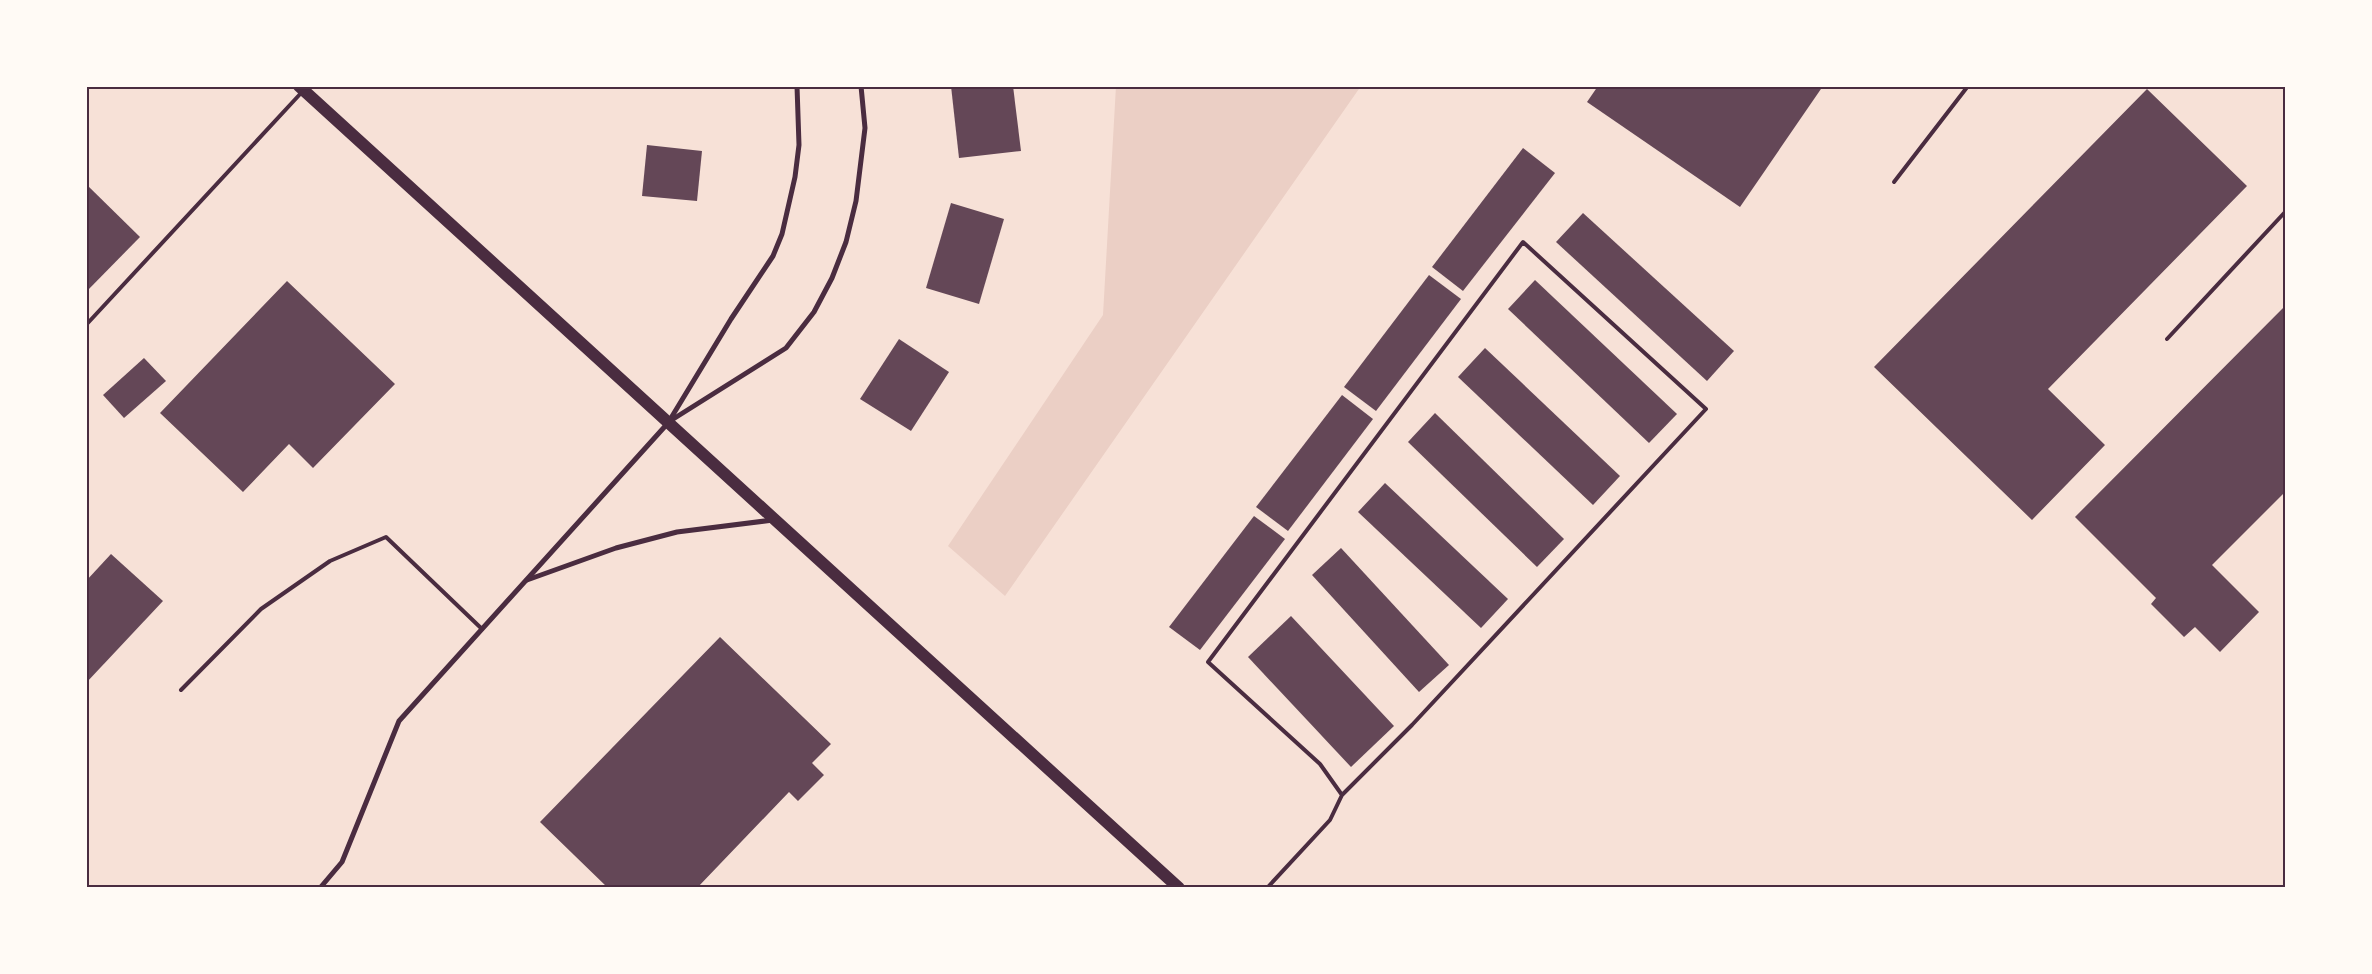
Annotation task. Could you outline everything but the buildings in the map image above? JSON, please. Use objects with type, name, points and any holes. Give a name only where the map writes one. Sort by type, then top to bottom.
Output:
[{"type":"main road","points":[[301,88],[1179,888]]},
{"type":"street","points":[[320,888],[342,862],[399,721],[668,423],[731,318],[773,256],[779,241],[795,177],[799,145],[796,86]]},
{"type":"street","points":[[668,423],[786,348],[814,312],[832,278],[846,242],[856,202],[865,128],[861,86]]},
{"type":"street","points":[[527,580],[616,548],[677,532],[774,520]]},
{"type":"lane","points":[[1894,182],[1968,86]]},
{"type":"lane","points":[[86,325],[301,88]]},
{"type":"lane","points":[[2167,339],[2286,211]]},
{"type":"lane","points":[[1267,888],[1330,820],[1342,795],[1412,725],[1706,409],[1523,242],[1208,662],[1320,764],[1342,795]]},
{"type":"lane","points":[[181,690],[261,609],[330,561],[386,537],[482,629]]},
{"type":"shaded area","points":[[1116,86],[1361,86],[1005,596],[948,546],[1103,315]]}]
